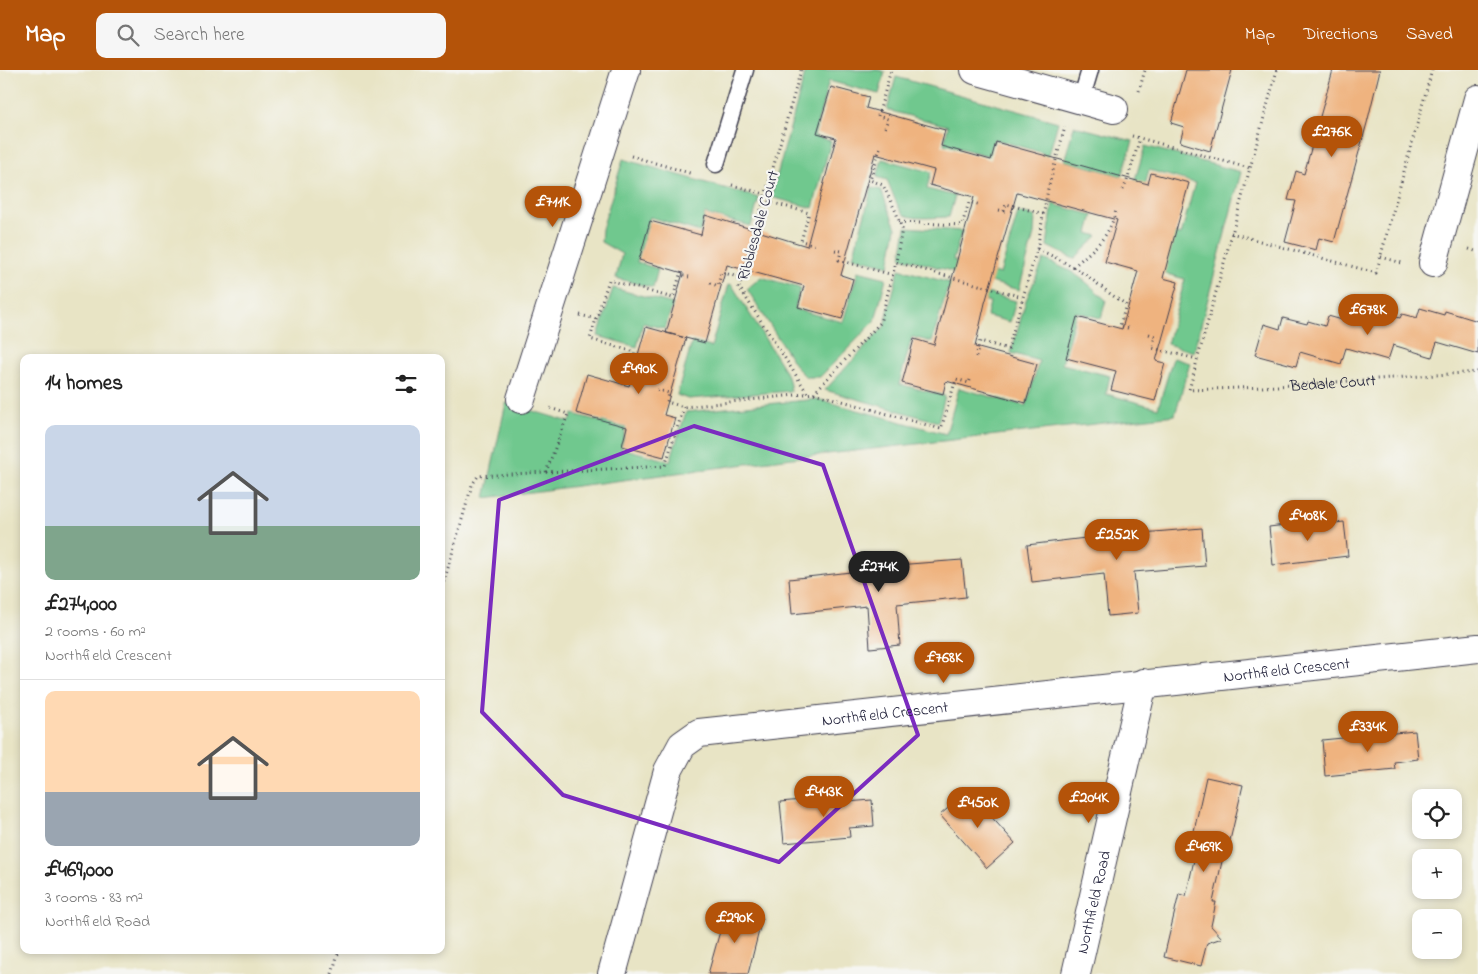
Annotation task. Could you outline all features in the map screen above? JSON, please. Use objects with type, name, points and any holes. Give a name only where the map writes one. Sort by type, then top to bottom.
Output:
[{"type":"street","points":[[521,399],[626,70]]},
{"type":"street","points":[[975,70],[1114,109]]},
{"type":"street","points":[[1433,263],[1478,99]]},
{"type":"street","name":"Northfield Crescent","points":[[612,974],[668,771],[682,745],[699,732],[1478,648]]},
{"type":"street","name":"Northfield Road","points":[[1076,974],[1143,684]]},
{"type":"lane","points":[[716,164],[745,70]]},
{"type":"lane","points":[[1077,99],[1090,70]]},
{"type":"path","name":"Ribblesdale Court","points":[[800,70],[739,287],[808,394]]},
{"type":"path","points":[[885,128],[888,119],[878,116],[891,70]]},
{"type":"path","points":[[1149,334],[1156,336],[1152,348],[1198,359],[1277,70]]},
{"type":"path","points":[[1231,233],[1376,274],[1432,70]]},
{"type":"path","points":[[976,357],[980,341],[1008,349],[1022,297],[1038,249],[1048,188],[1077,99]]},
{"type":"path","points":[[1127,134],[1249,168]]},
{"type":"path","points":[[1122,190],[1127,181],[1140,138]]},
{"type":"path","points":[[600,148],[701,176]]},
{"type":"path","points":[[814,393],[880,323],[893,275],[902,229],[882,185],[870,180],[880,148]]},
{"type":"path","points":[[729,184],[765,194]]},
{"type":"path","points":[[763,200],[809,212],[802,240],[816,245]]},
{"type":"path","points":[[899,222],[962,225],[969,202],[980,205]]},
{"type":"path","points":[[999,210],[1004,211],[1006,204],[1044,214]]},
{"type":"path","points":[[1073,267],[1105,238],[1113,224],[1116,210]]},
{"type":"path","points":[[1038,249],[1073,267],[1089,277],[1111,296],[1126,304],[1120,326],[1131,329]]},
{"type":"path","points":[[835,250],[841,251],[839,260],[893,275]]},
{"type":"path","points":[[896,262],[1022,297]]},
{"type":"path","points":[[710,283],[718,286],[721,272],[741,278]]},
{"type":"path","points":[[640,385],[628,381],[635,352],[590,339],[609,280],[673,298],[680,275],[689,278]]},
{"type":"path","points":[[551,306],[596,319]]},
{"type":"path","name":"Bedale Court","points":[[1198,359],[1189,390],[1263,387],[1478,372]]},
{"type":"path","points":[[658,390],[669,393],[667,402],[684,407],[814,393],[941,429],[956,380],[969,383],[970,377]]},
{"type":"path","points":[[521,399],[568,414],[546,472]]},
{"type":"path","points":[[445,578],[472,485],[478,476],[665,466],[684,407]]},
{"type":"path","points":[[332,974],[338,954]]},
{"type":"highlighted area","points":[[694,426],[823,465],[918,735],[779,862],[563,795],[482,712],[499,500]]},
{"type":"green space","points":[[806,70],[878,70],[885,72],[879,94],[829,81],[814,136],[831,141],[813,208],[771,197]]},
{"type":"green space","points":[[896,77],[1058,122],[1048,158],[1042,156],[1043,153],[994,139],[989,156],[944,144],[948,126],[887,110]]},
{"type":"green space","points":[[1074,126],[1133,141],[1122,176],[1067,161],[1056,205],[1093,215],[1088,233],[1098,236],[1074,259],[1047,246],[1053,202]]},
{"type":"green space","points":[[1145,146],[1241,172],[1194,352],[1167,344],[1185,279],[1152,270],[1162,231],[1181,235],[1195,183],[1149,170],[1143,193],[1132,190]]},
{"type":"green space","points":[[623,159],[759,198],[751,226],[705,214],[700,232],[650,217],[637,262],[658,269],[653,288],[616,278],[622,254],[601,242],[602,229]]},
{"type":"green space","points":[[882,159],[931,172],[927,189],[955,196],[949,217],[920,218],[909,217],[902,213],[887,180],[877,177]]},
{"type":"green space","points":[[872,188],[881,190],[896,228],[889,266],[853,257]]},
{"type":"green space","points":[[1018,213],[1035,216],[1034,234],[1019,290],[901,257],[906,227],[962,231],[953,260],[1000,274]]},
{"type":"green space","points":[[1044,259],[1072,272],[1106,300],[1101,318],[1076,312],[1062,364],[1110,376],[1106,394],[1158,408],[1173,358],[1190,363],[1175,415],[792,458],[485,498],[506,403],[570,422],[573,414],[626,428],[621,448],[670,461],[686,412],[817,399],[946,434],[959,388],[1026,406],[1039,361],[1011,353],[1026,300]]},
{"type":"green space","points":[[899,269],[1016,301],[1010,322],[987,316],[990,302],[947,290],[932,342],[912,337],[899,384],[945,396],[938,422],[825,390],[884,327]]},
{"type":"green space","points":[[858,271],[886,278],[875,321],[820,377],[806,377],[797,368],[747,289],[761,277],[800,288],[795,309],[843,322]]},
{"type":"green space","points":[[729,284],[732,285],[783,368],[789,380],[791,391],[688,399],[677,395],[692,342],[711,347]]},
{"type":"green space","points":[[613,288],[673,304],[665,329],[643,323],[637,347],[598,336]]},
{"type":"building","points":[[1186,70],[1232,70],[1210,151],[1180,142],[1184,127],[1171,123]]},
{"type":"building","points":[[1333,70],[1380,70],[1334,242],[1319,238],[1316,250],[1285,242],[1296,201],[1288,200],[1296,171],[1304,174]]},
{"type":"building","points":[[831,87],[869,97],[866,108],[945,130],[941,146],[991,160],[996,142],[1148,184],[1151,173],[1189,183],[1163,278],[1178,282],[1156,361],[1165,363],[1155,401],[1111,390],[1116,371],[1066,358],[1077,317],[1122,329],[1138,271],[1105,262],[1117,220],[1017,193],[985,303],[975,347],[1037,364],[1026,403],[946,381],[943,394],[902,383],[914,339],[934,345],[974,197],[930,185],[934,170],[875,154],[841,275],[853,279],[842,319],[798,307],[804,286],[727,265],[705,343],[666,333],[683,273],[639,260],[650,221],[701,235],[705,215],[807,246],[836,138],[817,133]]},
{"type":"building","points":[[1420,308],[1444,315],[1445,311],[1478,321],[1478,354],[1437,342],[1432,357],[1393,345],[1388,360],[1346,348],[1341,364],[1300,352],[1296,366],[1255,355],[1264,324],[1280,329],[1283,318],[1307,324],[1308,321],[1325,326],[1328,316],[1353,323],[1354,316],[1372,321],[1374,311],[1400,318],[1402,314],[1417,318]]},
{"type":"building","points":[[646,327],[686,338],[664,415],[675,418],[664,457],[622,446],[627,427],[576,413],[587,374],[629,386]]},
{"type":"building","points":[[1335,519],[1335,523],[1344,522],[1348,556],[1273,565],[1269,527]]},
{"type":"building","points":[[1202,528],[1205,566],[1134,572],[1138,613],[1108,616],[1104,574],[1032,582],[1027,545]]},
{"type":"building","points":[[962,560],[966,597],[897,604],[900,645],[870,648],[867,606],[792,614],[789,579],[896,567],[896,565]]},
{"type":"building","points":[[1415,731],[1418,759],[1394,762],[1395,769],[1325,776],[1322,740]]},
{"type":"building","points":[[1206,777],[1243,785],[1228,849],[1225,848],[1213,902],[1216,902],[1211,926],[1222,938],[1207,943],[1201,966],[1164,957],[1179,894],[1186,896],[1198,842],[1192,840]]},
{"type":"building","points":[[968,791],[1015,843],[987,868],[940,815]]},
{"type":"building","points":[[846,796],[847,802],[872,800],[874,826],[849,828],[850,837],[784,843],[780,802]]},
{"type":"building","points":[[726,910],[762,919],[748,974],[708,974]]}]
